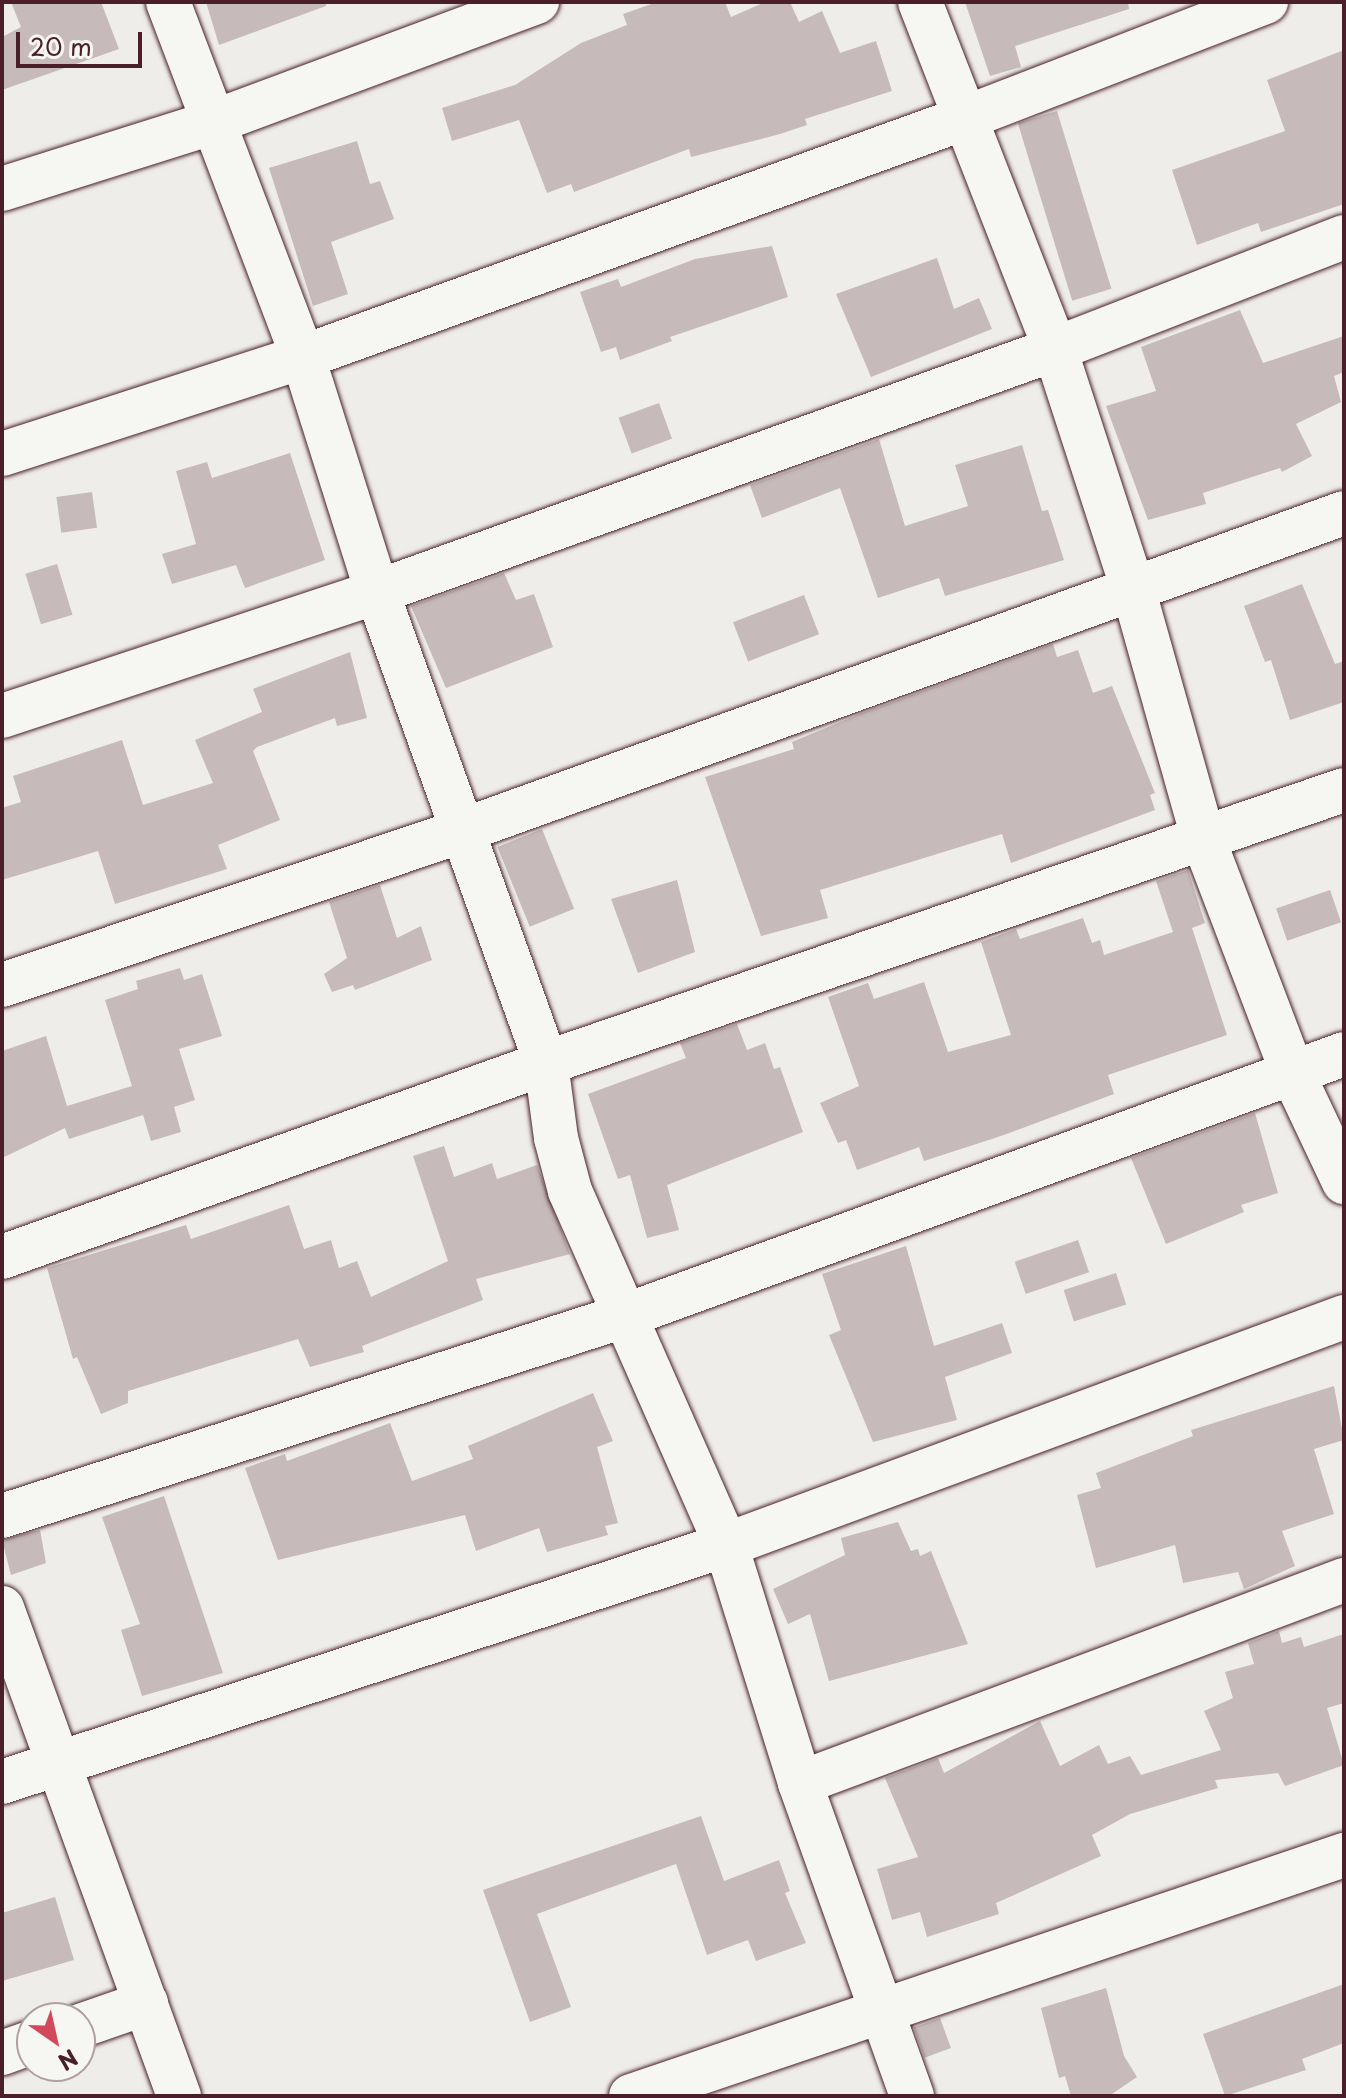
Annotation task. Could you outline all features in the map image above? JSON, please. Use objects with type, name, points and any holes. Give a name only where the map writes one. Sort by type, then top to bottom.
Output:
[{"type":"street","points":[[168,2],[211,123],[303,357],[377,592],[546,1063],[561,1164],[726,1545],[800,1783],[912,2096]]},
{"type":"street","points":[[2,189],[211,123],[537,2]]},
{"type":"street","points":[[920,2],[962,119],[1055,349],[1134,592],[1204,841],[1292,1072],[1344,1182]]},
{"type":"street","points":[[2,454],[303,357],[962,119],[1266,2]]},
{"type":"street","points":[[2,716],[377,592],[1055,349],[1344,237]]},
{"type":"street","points":[[2,985],[464,830],[1134,592],[1344,513]]},
{"type":"street","points":[[2,1257],[546,1063],[1204,841],[1344,790]]},
{"type":"street","points":[[2,1516],[627,1315],[1344,1054]]},
{"type":"street","points":[[2,1782],[726,1545],[1344,1317]]},
{"type":"street","points":[[800,1783],[1344,1580]]},
{"type":"street","points":[[2,1608],[55,1764],[179,2096]]},
{"type":"street","points":[[631,2096],[1344,1855]]},
{"type":"street","points":[[96,2020],[146,2003]]},
{"type":"building","points":[[11,2],[101,2],[119,49],[2,90],[2,37],[21,27]]},
{"type":"building","points":[[206,2],[326,2],[326,6],[219,45]]},
{"type":"building","points":[[657,2],[725,2],[731,17],[765,2],[790,2],[799,22],[822,11],[840,53],[876,41],[892,91],[805,119],[807,125],[780,134],[691,157],[689,149],[574,192],[571,184],[547,193],[519,120],[452,141],[442,108],[515,85],[581,43],[627,25],[623,14]]},
{"type":"building","points":[[965,2],[1128,2],[1129,9],[1015,46],[1021,67],[990,76]]},
{"type":"building","points":[[1344,50],[1344,204],[1261,232],[1258,223],[1197,245],[1172,170],[1285,131],[1267,80]]},
{"type":"building","points":[[1057,111],[1111,289],[1072,301],[1018,123]]},
{"type":"building","points":[[357,141],[370,184],[380,181],[394,219],[331,242],[348,294],[313,306],[269,168]]},
{"type":"building","points":[[772,246],[788,297],[670,337],[672,341],[620,360],[616,347],[601,352],[580,292],[618,279],[621,287],[695,259]]},
{"type":"building","points":[[937,258],[954,309],[979,298],[992,329],[871,377],[836,294]]},
{"type":"building","points":[[1240,310],[1263,363],[1344,336],[1344,372],[1334,376],[1341,402],[1296,424],[1312,456],[1282,472],[1280,468],[1203,493],[1206,504],[1148,520],[1106,406],[1156,391],[1141,347]]},
{"type":"building","points":[[659,403],[672,439],[632,453],[619,418]]},
{"type":"building","points":[[879,439],[905,526],[968,506],[955,465],[1022,445],[1042,511],[1048,510],[1064,560],[945,596],[939,578],[878,598],[840,488],[762,518],[750,485]]},
{"type":"building","points":[[290,453],[325,560],[245,588],[236,565],[172,584],[162,554],[196,544],[176,471],[207,462],[212,478]]},
{"type":"building","points":[[92,492],[97,528],[61,533],[56,497]]},
{"type":"building","points":[[57,564],[72,615],[41,624],[25,574]]},
{"type":"building","points":[[504,573],[516,600],[534,594],[553,647],[446,688],[411,606]]},
{"type":"building","points":[[1302,584],[1335,664],[1344,661],[1344,702],[1290,720],[1271,660],[1265,662],[1244,606]]},
{"type":"building","points":[[804,595],[819,634],[748,661],[733,622]]},
{"type":"building","points":[[1053,644],[1057,657],[1078,650],[1093,693],[1112,686],[1155,793],[1150,795],[1155,810],[1011,863],[1002,834],[820,890],[828,918],[761,936],[705,777],[794,749],[792,742],[862,713]]},
{"type":"building","points":[[350,652],[367,718],[337,726],[335,718],[253,751],[280,820],[218,845],[227,869],[115,904],[98,851],[2,880],[2,808],[21,802],[13,776],[122,740],[143,805],[213,783],[195,740],[262,712],[253,689]]},
{"type":"building","points":[[542,829],[574,909],[530,927],[497,847]]},
{"type":"building","points":[[1188,870],[1205,923],[1192,928],[1227,1035],[1108,1075],[1114,1094],[1001,1136],[924,1161],[919,1147],[857,1170],[846,1140],[838,1143],[820,1103],[859,1086],[828,997],[868,983],[874,999],[924,982],[948,1052],[1011,1035],[981,942],[1016,929],[1020,939],[1083,918],[1092,943],[1100,940],[1104,955],[1173,932],[1156,881]]},
{"type":"building","points":[[677,880],[695,952],[638,973],[611,899]]},
{"type":"building","points":[[380,885],[397,938],[421,926],[432,960],[355,990],[353,985],[332,992],[324,974],[347,958],[329,902]]},
{"type":"building","points":[[1330,890],[1341,922],[1287,941],[1276,909]]},
{"type":"building","points":[[180,968],[184,980],[202,974],[222,1036],[179,1049],[195,1100],[174,1107],[181,1132],[151,1141],[143,1115],[69,1139],[65,1128],[2,1158],[2,1051],[46,1036],[67,1106],[132,1086],[105,1000],[138,989],[136,981]]},
{"type":"building","points":[[737,1024],[747,1050],[765,1043],[774,1069],[780,1067],[803,1132],[667,1185],[679,1230],[647,1238],[630,1175],[618,1179],[588,1094],[686,1058],[680,1043]]},
{"type":"building","points":[[1255,1113],[1278,1193],[1241,1205],[1244,1212],[1166,1244],[1131,1158]]},
{"type":"building","points":[[444,1146],[454,1177],[492,1163],[497,1179],[537,1165],[570,1254],[476,1279],[483,1300],[362,1346],[364,1352],[310,1367],[298,1339],[128,1391],[128,1403],[101,1414],[77,1357],[73,1359],[47,1268],[186,1225],[191,1239],[289,1205],[304,1249],[331,1240],[339,1268],[357,1261],[371,1297],[448,1261],[413,1156]]},
{"type":"building","points":[[1078,1240],[1089,1272],[1026,1294],[1015,1262]]},
{"type":"building","points":[[906,1246],[934,1346],[1002,1323],[1012,1353],[945,1377],[957,1420],[873,1442],[829,1335],[841,1330],[822,1274]]},
{"type":"building","points":[[1116,1273],[1126,1304],[1074,1321],[1064,1290]]},
{"type":"building","points":[[1334,1386],[1344,1440],[1314,1449],[1334,1514],[1282,1531],[1295,1566],[1244,1589],[1238,1572],[1183,1583],[1175,1545],[1096,1568],[1077,1495],[1101,1488],[1096,1473],[1193,1436],[1191,1430]]},
{"type":"building","points":[[593,1393],[613,1441],[597,1447],[618,1523],[605,1526],[608,1535],[547,1552],[539,1528],[476,1551],[465,1515],[278,1560],[245,1468],[285,1454],[287,1461],[390,1423],[412,1481],[473,1459],[468,1446]]},
{"type":"building","points":[[164,1496],[223,1673],[142,1696],[121,1630],[140,1624],[102,1517]]},
{"type":"building","points":[[898,1522],[911,1551],[918,1549],[920,1556],[931,1551],[968,1644],[829,1681],[810,1614],[788,1624],[773,1589],[845,1555],[841,1538]]},
{"type":"building","points":[[40,1530],[46,1563],[11,1575],[2,1540]]},
{"type":"building","points":[[1279,1631],[1282,1643],[1301,1637],[1304,1647],[1344,1634],[1344,1703],[1327,1708],[1344,1765],[1285,1786],[1278,1773],[1215,1780],[1218,1788],[1130,1814],[1092,1835],[1101,1856],[996,1903],[999,1914],[927,1937],[920,1912],[892,1920],[877,1869],[918,1857],[885,1778],[938,1758],[944,1773],[1040,1721],[1060,1766],[1099,1745],[1108,1764],[1130,1756],[1141,1775],[1221,1750],[1204,1711],[1233,1698],[1225,1672],[1254,1664],[1248,1643]]},
{"type":"building","points":[[701,1816],[724,1881],[779,1860],[790,1891],[785,1893],[806,1943],[756,1961],[748,1940],[707,1955],[676,1864],[537,1914],[571,2007],[530,2022],[483,1890]]},
{"type":"building","points":[[55,1897],[74,1960],[2,1981],[2,1913]]},
{"type":"building","points":[[1344,1984],[1344,2043],[1302,2059],[1306,2070],[1225,2096],[1203,2034]]},
{"type":"building","points":[[1106,1988],[1124,2056],[1137,2077],[1109,2096],[1071,2096],[1065,2076],[1059,2078],[1041,2008]]},
{"type":"building","points":[[940,2018],[951,2048],[925,2058],[914,2028]]}]
